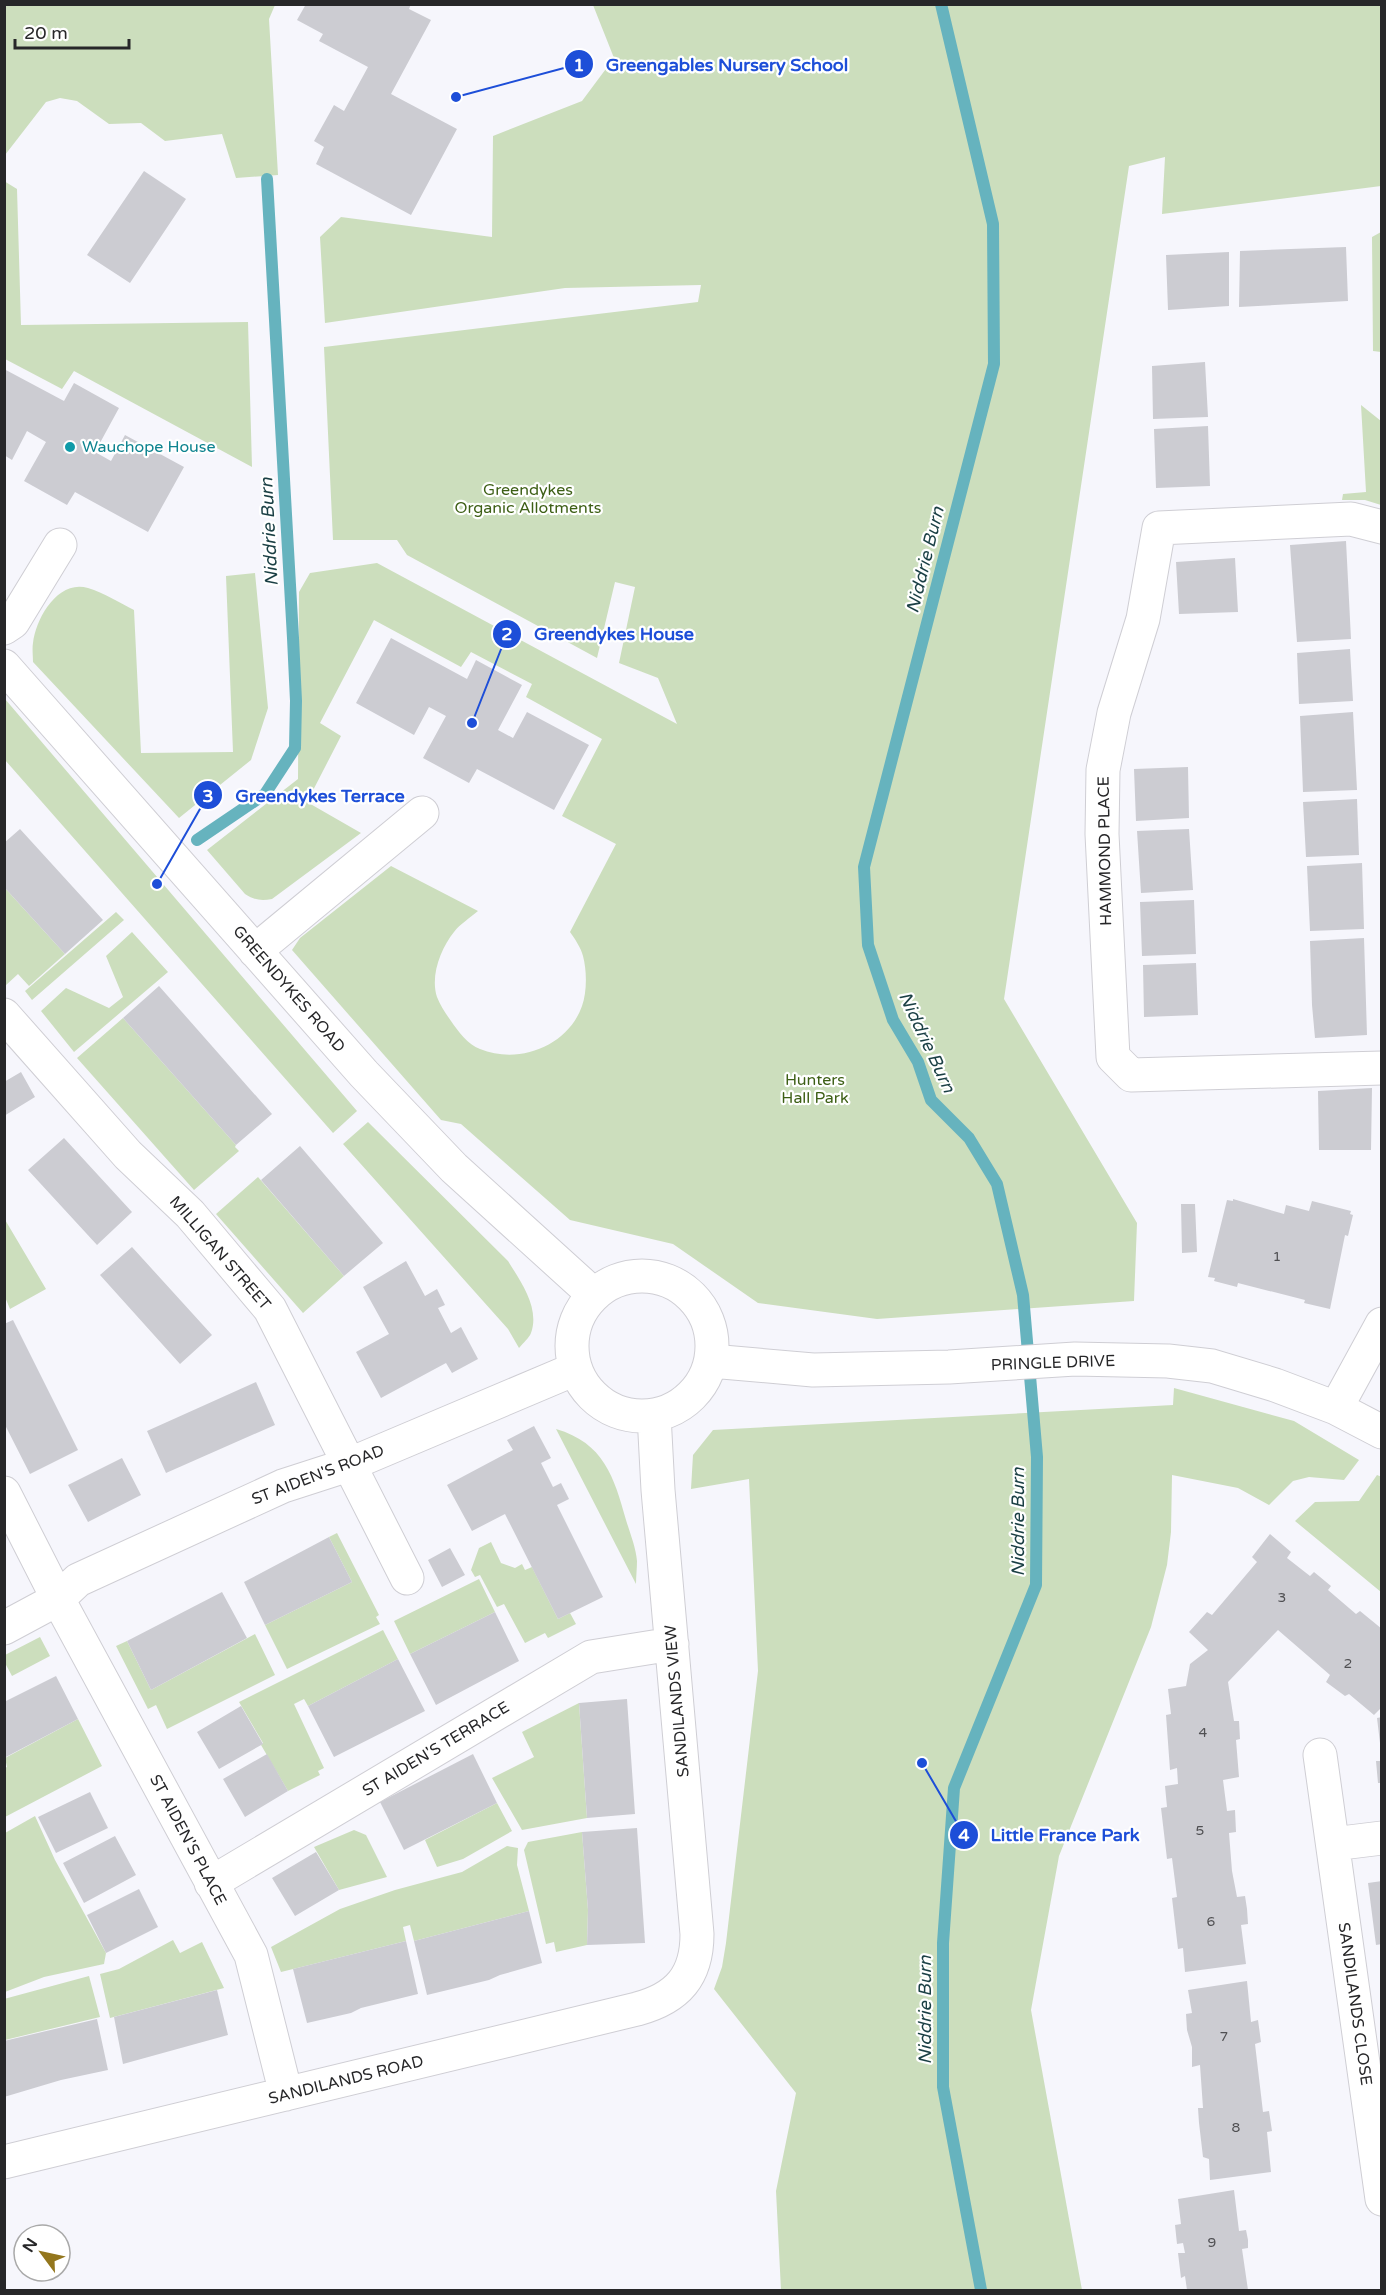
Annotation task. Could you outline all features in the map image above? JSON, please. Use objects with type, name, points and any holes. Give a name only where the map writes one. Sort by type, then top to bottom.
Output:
[{"type":"street","name":"HAMMOND PLACE","points":[[1382,527],[1351,519],[1159,528],[1143,619],[1114,714],[1103,770],[1102,834],[1113,1057],[1131,1075],[1382,1068]]},
{"type":"street","points":[[4,628],[13,622],[60,545]]},
{"type":"street","name":"GREENDYKES ROAD","points":[[4,666],[364,1074],[454,1168],[593,1294]]},
{"type":"street","points":[[255,951],[422,813]]},
{"type":"street","name":"MILLIGAN STREET","points":[[8,1024],[128,1155],[190,1214],[270,1310],[407,1578]]},
{"type":"street","points":[[639,1275],[663,1278],[680,1286],[697,1301],[708,1320],[712,1340],[711,1361],[704,1380],[685,1402],[674,1409],[654,1415],[636,1416],[620,1413],[605,1406],[592,1395],[579,1379],[575,1369],[571,1340],[580,1311],[593,1294],[615,1280],[639,1275]]},
{"type":"street","points":[[1336,1408],[1382,1324]]},
{"type":"street","name":"PRINGLE DRIVE","points":[[711,1361],[813,1370],[949,1367],[1075,1359],[1168,1361],[1212,1366],[1275,1385],[1336,1408],[1382,1432]]},
{"type":"street","name":"ST AIDEN'S ROAD","points":[[4,1628],[58,1599],[78,1580],[283,1486],[348,1465],[575,1369]]},
{"type":"street","name":"SANDILANDS VIEW","points":[[654,1415],[658,1490],[697,1934],[697,1952],[692,1969],[682,1985]]},
{"type":"street","name":"ST AIDEN'S PLACE","points":[[4,1493],[58,1599],[251,1955],[286,2094]]},
{"type":"street","name":"ST AIDEN'S TERRACE","points":[[211,1883],[591,1657],[672,1644]]},
{"type":"street","name":"SANDILANDS CLOSE","points":[[1320,1755],[1382,2199]]},
{"type":"street","points":[[1333,1844],[1382,1838]]},
{"type":"street","name":"SANDILANDS ROAD","points":[[4,2162],[654,2005],[682,1985]]},
{"type":"green space","points":[[5,4],[275,5],[269,19],[278,175],[236,178],[222,134],[165,141],[141,123],[109,124],[77,101],[60,98],[46,102],[5,155]]},
{"type":"green space","name":"Hunters Hall Park","points":[[593,5],[1381,5],[1381,186],[1162,214],[1165,157],[1129,166],[1004,999],[1137,1223],[1134,1301],[877,1319],[758,1303],[673,1244],[570,1220],[461,1124],[441,1120],[292,950],[300,938],[391,866],[478,911],[459,926],[449,939],[441,954],[435,980],[435,989],[440,1003],[467,1041],[480,1049],[495,1053],[510,1055],[526,1053],[540,1049],[554,1041],[566,1032],[575,1020],[584,1000],[586,975],[582,953],[570,932],[616,844],[562,816],[602,739],[526,697],[532,684],[471,652],[461,667],[374,620],[320,723],[341,736],[307,802],[361,833],[268,900],[255,899],[245,894],[207,850],[298,779],[299,592],[310,573],[377,563],[677,724],[658,678],[619,663],[635,587],[615,582],[597,658],[407,555],[397,540],[333,540],[324,347],[698,302],[701,285],[565,288],[325,323],[320,237],[341,217],[492,237],[493,136],[582,101],[614,58]]},
{"type":"green space","points":[[4,181],[17,189],[21,325],[248,322],[252,467],[74,371],[62,389],[5,359]]},
{"type":"green space","points":[[1381,232],[1381,352],[1373,351],[1372,237]]},
{"type":"green space","points":[[1361,405],[1381,421],[1381,505],[1365,500],[1342,500],[1343,494],[1366,492]]},
{"type":"green space","points":[[255,573],[268,708],[251,760],[179,818],[33,662],[35,633],[50,603],[67,589],[88,588],[134,610],[141,753],[233,752],[226,576]]},
{"type":"green space","points":[[5,699],[357,1111],[333,1133],[5,760]]},
{"type":"green space","points":[[4,887],[65,954],[29,986],[18,974],[5,986]]},
{"type":"green space","points":[[116,912],[124,920],[32,1000],[25,991]]},
{"type":"green space","points":[[132,932],[168,972],[74,1052],[41,1011],[66,988],[109,1008],[123,997],[106,956]]},
{"type":"green space","points":[[123,1018],[239,1151],[194,1190],[77,1058]]},
{"type":"green space","points":[[368,1122],[508,1261],[528,1296],[533,1314],[531,1333],[519,1348],[508,1329],[343,1144]]},
{"type":"green space","points":[[258,1177],[344,1276],[303,1313],[216,1214]]},
{"type":"green space","points":[[4,1218],[46,1289],[10,1309],[5,1297]]},
{"type":"green space","points":[[1174,1388],[1294,1421],[1359,1460],[1344,1480],[1309,1477],[1293,1481],[1269,1505],[1238,1488],[1172,1475],[1171,1532],[1167,1565],[1151,1627],[1059,1856],[1031,2010],[1082,2290],[781,2290],[776,2191],[796,2093],[714,1989],[722,1967],[726,1943],[758,1671],[749,1479],[691,1489],[693,1455],[713,1430],[1173,1405]]},
{"type":"green space","points":[[556,1429],[586,1443],[605,1464],[622,1504],[635,1551],[636,1584]]},
{"type":"green space","points":[[1377,1475],[1382,1477],[1381,1592],[1295,1521],[1315,1502],[1359,1501]]},
{"type":"green space","points":[[337,1533],[379,1615],[376,1617],[380,1624],[287,1669],[265,1625],[352,1582],[329,1537]]},
{"type":"green space","points":[[491,1542],[501,1563],[515,1568],[522,1564],[525,1570],[532,1567],[558,1619],[570,1613],[576,1624],[548,1638],[545,1633],[525,1643],[504,1604],[497,1607],[480,1575],[475,1577],[471,1570],[479,1548]]},
{"type":"green space","points":[[479,1579],[495,1612],[410,1654],[394,1621]]},
{"type":"green space","points":[[383,1630],[398,1659],[308,1706],[304,1699],[294,1704],[324,1768],[318,1771],[320,1775],[288,1791],[239,1702]]},
{"type":"green space","points":[[255,1634],[275,1675],[167,1729],[156,1705],[148,1709],[116,1646],[127,1641],[151,1690]]},
{"type":"green space","points":[[40,1637],[50,1656],[12,1676],[5,1663],[5,1655]]},
{"type":"green space","points":[[579,1703],[587,1818],[522,1830],[492,1778],[534,1757],[522,1732]]},
{"type":"green space","points":[[78,1719],[102,1766],[5,1817],[5,1768],[7,1767],[5,1758]]},
{"type":"green space","points":[[497,1803],[512,1831],[463,1859],[437,1867],[425,1840]]},
{"type":"green space","points":[[35,1816],[55,1860],[106,1953],[104,1964],[44,1977],[5,1992],[5,1833]]},
{"type":"green space","points":[[354,1830],[366,1835],[387,1877],[339,1890],[314,1847]]},
{"type":"green space","points":[[582,1832],[588,1910],[587,1945],[556,1952],[554,1942],[546,1944],[524,1850],[528,1842]]},
{"type":"green space","points":[[507,1846],[518,1848],[517,1865],[529,1911],[414,1941],[410,1925],[403,1927],[406,1941],[281,1972],[271,1947],[340,1909],[395,1890],[462,1872]]},
{"type":"green space","points":[[173,1940],[180,1953],[202,1942],[224,1988],[110,2018],[100,1974],[119,1969]]},
{"type":"green space","points":[[89,1976],[100,2017],[5,2040],[4,1999]]},
{"type":"building","points":[[306,4],[411,4],[409,9],[431,20],[391,94],[457,129],[411,215],[316,164],[324,147],[314,141],[334,105],[344,111],[368,67],[319,41],[323,34],[297,20]]},
{"type":"building","points":[[144,171],[186,199],[130,283],[87,255]]},
{"type":"building","points":[[1346,247],[1348,301],[1239,307],[1240,251]]},
{"type":"building","points":[[1229,252],[1229,306],[1168,310],[1166,255]]},
{"type":"building","points":[[1205,362],[1208,417],[1153,419],[1152,366]]},
{"type":"building","name":"Wauchope House","points":[[4,369],[64,401],[74,383],[119,408],[95,452],[111,461],[125,435],[184,467],[148,532],[75,492],[67,505],[24,481],[46,442],[27,431],[12,460],[4,455]]},
{"type":"building","points":[[1208,426],[1210,486],[1156,488],[1154,429]]},
{"type":"building","points":[[1346,541],[1351,639],[1297,642],[1290,545]]},
{"type":"building","points":[[1235,558],[1238,612],[1179,614],[1176,562]]},
{"type":"building","points":[[391,638],[467,679],[476,660],[522,685],[498,730],[513,738],[527,712],[589,745],[554,810],[477,769],[469,783],[423,758],[446,716],[429,707],[414,735],[356,703]]},
{"type":"building","points":[[1350,649],[1353,701],[1299,704],[1297,653]]},
{"type":"building","points":[[1353,712],[1357,790],[1303,792],[1300,716]]},
{"type":"building","points":[[1188,767],[1189,818],[1136,821],[1134,769]]},
{"type":"building","points":[[1357,799],[1359,855],[1306,857],[1303,802]]},
{"type":"building","points":[[20,829],[103,920],[65,954],[4,887],[4,843]]},
{"type":"building","points":[[1189,829],[1193,890],[1141,893],[1137,831]]},
{"type":"building","points":[[1362,863],[1364,929],[1310,931],[1307,866]]},
{"type":"building","points":[[1194,900],[1196,954],[1142,956],[1140,902]]},
{"type":"building","points":[[1364,938],[1367,1035],[1315,1038],[1310,941]]},
{"type":"building","points":[[1196,963],[1198,1015],[1144,1017],[1143,965]]},
{"type":"building","points":[[159,986],[272,1114],[236,1145],[123,1018]]},
{"type":"building","points":[[21,1072],[35,1097],[4,1116],[4,1082]]},
{"type":"building","points":[[1372,1088],[1371,1150],[1319,1150],[1318,1091]]},
{"type":"building","points":[[64,1138],[132,1212],[97,1245],[28,1170]]},
{"type":"building","points":[[300,1146],[383,1243],[344,1276],[261,1180]]},
{"type":"building","points":[[1233,1199],[1284,1214],[1286,1205],[1309,1211],[1312,1201],[1351,1211],[1350,1214],[1353,1215],[1348,1236],[1345,1235],[1330,1309],[1304,1303],[1305,1300],[1238,1283],[1237,1287],[1214,1281],[1215,1278],[1208,1277],[1227,1200],[1233,1201]]},
{"type":"building","points":[[1181,1204],[1195,1204],[1197,1252],[1182,1253]]},
{"type":"building","points":[[132,1247],[212,1335],[180,1364],[100,1275]]},
{"type":"building","points":[[406,1261],[425,1296],[437,1289],[445,1305],[438,1308],[451,1333],[461,1327],[478,1359],[452,1373],[446,1363],[381,1398],[356,1352],[389,1334],[363,1287]]},
{"type":"building","points":[[13,1320],[78,1450],[30,1474],[4,1423],[4,1324]]},
{"type":"building","points":[[256,1382],[275,1425],[166,1473],[147,1431]]},
{"type":"building","points":[[534,1426],[551,1458],[541,1463],[553,1487],[561,1483],[569,1499],[557,1505],[603,1597],[558,1619],[505,1514],[472,1531],[447,1485],[513,1450],[507,1440]]},
{"type":"building","points":[[122,1458],[141,1495],[88,1522],[68,1485]]},
{"type":"building","points":[[1270,1534],[1291,1552],[1287,1558],[1310,1576],[1314,1572],[1331,1586],[1328,1590],[1356,1614],[1360,1611],[1382,1629],[1382,1707],[1374,1715],[1349,1694],[1345,1696],[1326,1682],[1330,1675],[1278,1630],[1228,1682],[1234,1721],[1239,1721],[1240,1739],[1236,1740],[1239,1777],[1223,1780],[1227,1811],[1235,1810],[1236,1832],[1229,1833],[1237,1897],[1245,1896],[1247,1909],[1248,1924],[1241,1925],[1246,1964],[1185,1972],[1183,1948],[1178,1949],[1172,1898],[1177,1897],[1172,1858],[1167,1859],[1161,1808],[1167,1807],[1165,1786],[1178,1784],[1177,1768],[1170,1770],[1166,1715],[1171,1714],[1168,1689],[1186,1686],[1190,1664],[1208,1650],[1189,1632],[1207,1612],[1212,1615],[1257,1562],[1252,1557]]},
{"type":"building","points":[[329,1537],[352,1582],[265,1625],[244,1582]]},
{"type":"building","points":[[450,1548],[465,1575],[442,1587],[428,1560]]},
{"type":"building","points":[[222,1592],[247,1638],[151,1690],[127,1641]]},
{"type":"building","points":[[495,1612],[519,1661],[436,1705],[410,1654]]},
{"type":"building","points":[[398,1659],[425,1711],[334,1757],[308,1706]]},
{"type":"building","points":[[56,1676],[78,1719],[4,1758],[4,1702]]},
{"type":"building","points":[[627,1699],[635,1814],[587,1818],[579,1703]]},
{"type":"building","points":[[241,1706],[263,1744],[219,1769],[197,1732]]},
{"type":"building","points":[[1382,1717],[1382,1743],[1380,1743],[1377,1718]]},
{"type":"building","points":[[267,1754],[288,1791],[245,1817],[223,1779]]},
{"type":"building","points":[[473,1754],[497,1803],[404,1850],[380,1802]]},
{"type":"building","points":[[1376,1761],[1382,1761],[1382,1783],[1378,1783]]},
{"type":"building","points":[[90,1792],[108,1828],[56,1853],[38,1817]]},
{"type":"building","points":[[637,1828],[645,1943],[587,1945],[588,1910],[582,1832]]},
{"type":"building","points":[[115,1836],[136,1875],[84,1903],[63,1863]]},
{"type":"building","points":[[316,1852],[339,1890],[295,1916],[272,1878]]},
{"type":"building","points":[[1382,1881],[1382,1944],[1376,1945],[1368,1883]]},
{"type":"building","points":[[139,1889],[158,1927],[106,1953],[87,1915]]},
{"type":"building","points":[[529,1911],[542,1963],[489,1980],[427,1995],[414,1941]]},
{"type":"building","points":[[406,1941],[418,1994],[307,2023],[293,1969]]},
{"type":"building","points":[[1247,1981],[1251,2022],[1258,2020],[1261,2042],[1255,2044],[1263,2112],[1269,2111],[1272,2131],[1267,2132],[1271,2172],[1210,2180],[1209,2159],[1203,2157],[1199,2123],[1198,2108],[1203,2108],[1200,2065],[1192,2067],[1192,2047],[1187,2030],[1186,2014],[1192,2013],[1188,1990]]},
{"type":"building","points":[[217,1990],[228,2035],[123,2064],[114,2017]]},
{"type":"building","points":[[97,2019],[108,2070],[61,2080],[4,2097],[4,2041]]},
{"type":"building","points":[[1234,2190],[1239,2231],[1246,2230],[1248,2240],[1248,2248],[1242,2249],[1248,2290],[1187,2290],[1185,2276],[1181,2278],[1178,2253],[1185,2253],[1183,2243],[1177,2244],[1175,2225],[1181,2224],[1178,2199]]},
{"type":"waterway","name":"Niddrie Burn","points":[[941,4],[993,224],[994,364],[864,867],[868,945],[893,1020],[918,1062],[931,1100],[969,1138],[997,1184],[1023,1295],[1037,1457],[1036,1585],[954,1788],[943,1943],[943,2087],[981,2290]]},
{"type":"waterway","name":"Niddrie Burn","points":[[197,840],[265,794],[295,748],[296,701],[293,638],[267,179]]},
{"type":"place","name":"Greengables Nursery School","points":[[456,97]]},
{"type":"place","name":"Wauchope House","points":[[70,447]]},
{"type":"place","name":"Greendykes House","points":[[472,723]]},
{"type":"place","name":"Greendykes Terrace","points":[[157,884]]},
{"type":"place","name":"Little France Park","points":[[922,1763]]},
{"type":"park label","name":"Greendykes Organic Allotments","points":[[528,499]]}]
